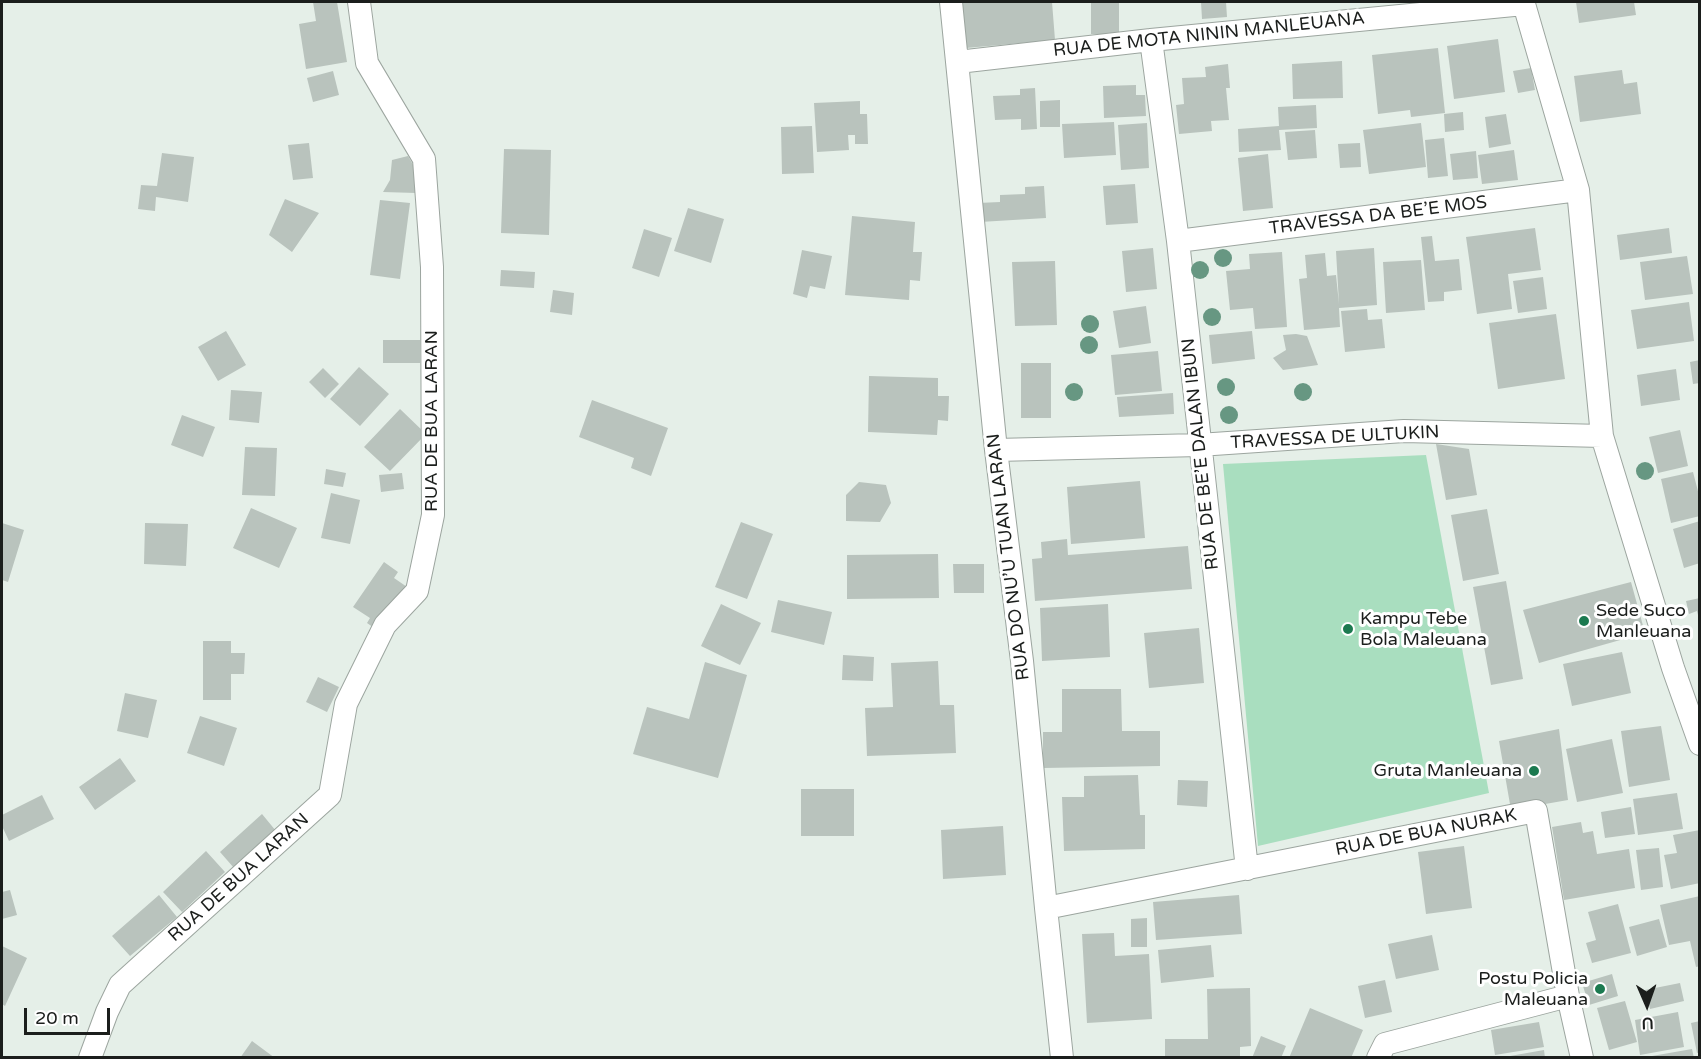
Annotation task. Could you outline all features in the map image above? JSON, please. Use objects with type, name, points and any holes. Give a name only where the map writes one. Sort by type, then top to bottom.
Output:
[{"type":"street","name":"RUA DE BUA LARAN","points":[[90,1058],[120,985],[330,795],[346,704],[385,625],[417,591],[433,515],[432,267],[424,159],[367,63],[359,2]]},
{"type":"street","name":"RUA DO NU’U TUAN LARAN","points":[[951,2],[996,450],[1022,661],[1062,1058]]},
{"type":"street","name":"RUA DE MOTA NININ MANLEUANA","points":[[958,62],[1151,40],[1370,10],[1524,3],[1578,190],[1602,436],[1673,668],[1700,744]]},
{"type":"street","name":"RUA DE BE’E DALAN IBUN","points":[[1151,40],[1178,242],[1247,869]]},
{"type":"street","name":"TRAVESSA DA BE’E MOS","points":[[1178,242],[1578,190]]},
{"type":"street","name":"TRAVESSA DE ULTUKIN","points":[[996,450],[1199,445],[1404,431],[1602,436]]},
{"type":"street","name":"RUA DE BUA NURAK","points":[[1247,869],[1536,811],[1568,996],[1582,1058]]},
{"type":"street","points":[[1046,908],[1247,869]]},
{"type":"street","points":[[1378,1058],[1385,1044],[1568,996]]},
{"type":"green space","name":"Kampu Tebe Bola Maleuana","points":[[1426,455],[1489,793],[1258,846],[1223,464]]},
{"type":"building","points":[[313,2],[337,2],[347,62],[306,69],[299,24],[316,21]]},
{"type":"building","points":[[962,2],[1052,2],[1055,40],[966,48]]},
{"type":"building","points":[[1091,2],[1119,2],[1119,34],[1091,34]]},
{"type":"building","points":[[1201,2],[1226,2],[1227,17],[1202,19]]},
{"type":"building","points":[[1576,2],[1634,2],[1636,15],[1579,23]]},
{"type":"building","points":[[1498,39],[1505,92],[1454,99],[1447,46]]},
{"type":"building","points":[[1438,48],[1445,113],[1411,117],[1410,110],[1378,114],[1372,55]]},
{"type":"building","points":[[1342,61],[1343,98],[1293,99],[1292,64]]},
{"type":"building","points":[[1228,64],[1230,88],[1226,88],[1229,120],[1211,121],[1212,131],[1179,134],[1176,105],[1184,104],[1182,78],[1206,77],[1205,67]]},
{"type":"building","points":[[1531,68],[1535,90],[1518,93],[1513,71]]},
{"type":"building","points":[[1622,70],[1624,84],[1637,82],[1641,114],[1580,122],[1574,76]]},
{"type":"building","points":[[333,71],[339,95],[313,102],[307,78]]},
{"type":"building","points":[[1136,85],[1136,95],[1145,95],[1146,116],[1104,118],[1103,86]]},
{"type":"building","points":[[1035,88],[1037,129],[1021,130],[1021,119],[995,120],[993,96],[1020,95],[1020,89]]},
{"type":"building","points":[[1060,100],[1060,127],[1040,127],[1040,101]]},
{"type":"building","points":[[860,101],[860,114],[867,114],[868,144],[855,144],[855,135],[848,135],[849,150],[817,152],[814,103]]},
{"type":"building","points":[[1316,105],[1317,128],[1279,130],[1281,150],[1239,152],[1238,129],[1279,126],[1278,107]]},
{"type":"building","points":[[1463,112],[1464,130],[1445,132],[1444,114]]},
{"type":"building","points":[[1506,114],[1511,144],[1489,148],[1485,117]]},
{"type":"building","points":[[1114,122],[1116,155],[1064,158],[1062,124]]},
{"type":"building","points":[[1147,123],[1149,168],[1121,170],[1118,125]]},
{"type":"building","points":[[1421,123],[1426,167],[1369,174],[1363,130]]},
{"type":"building","points":[[812,126],[814,173],[782,174],[781,127]]},
{"type":"building","points":[[1315,130],[1317,158],[1288,160],[1285,132]]},
{"type":"building","points":[[1444,138],[1448,176],[1428,178],[1425,140]]},
{"type":"building","points":[[309,143],[313,178],[293,180],[288,145]]},
{"type":"building","points":[[1360,143],[1361,167],[1340,168],[1338,144]]},
{"type":"building","points":[[504,149],[551,150],[549,235],[501,233]]},
{"type":"building","points":[[1514,150],[1518,180],[1482,184],[1478,155]]},
{"type":"building","points":[[1476,151],[1478,178],[1453,180],[1450,154]]},
{"type":"building","points":[[162,153],[194,157],[188,202],[156,197],[155,211],[138,209],[141,185],[157,186]]},
{"type":"building","points":[[1268,154],[1273,208],[1243,211],[1238,158]]},
{"type":"building","points":[[408,156],[416,170],[416,193],[383,192],[390,180],[392,160]]},
{"type":"building","points":[[1135,184],[1138,223],[1106,225],[1103,186]]},
{"type":"building","points":[[1044,186],[1046,218],[980,222],[978,203],[1000,202],[1000,195],[1025,194],[1025,187]]},
{"type":"building","points":[[285,199],[319,213],[292,252],[269,235]]},
{"type":"building","points":[[380,200],[410,203],[400,279],[370,275]]},
{"type":"building","points":[[688,208],[724,219],[711,263],[674,251]]},
{"type":"building","points":[[852,216],[915,222],[913,252],[922,252],[920,281],[910,280],[909,300],[845,295]]},
{"type":"building","points":[[1535,228],[1541,270],[1508,274],[1512,309],[1477,314],[1466,237]]},
{"type":"building","points":[[1669,228],[1672,253],[1620,260],[1617,235]]},
{"type":"building","points":[[644,229],[672,238],[659,277],[632,268]]},
{"type":"building","points":[[1432,236],[1435,261],[1459,259],[1462,290],[1444,292],[1444,301],[1428,302],[1421,237]]},
{"type":"building","points":[[1153,248],[1157,289],[1126,292],[1122,251]]},
{"type":"building","points":[[1374,248],[1377,305],[1339,308],[1340,327],[1304,330],[1299,279],[1307,278],[1305,255],[1325,253],[1327,276],[1336,275],[1339,304],[1336,251]]},
{"type":"building","points":[[802,250],[832,256],[825,289],[810,286],[807,298],[793,294]]},
{"type":"building","points":[[1282,252],[1287,327],[1255,329],[1253,308],[1230,310],[1226,271],[1250,269],[1249,254]]},
{"type":"building","points":[[1687,256],[1693,294],[1645,300],[1640,262]]},
{"type":"building","points":[[1421,260],[1425,310],[1386,313],[1383,262]]},
{"type":"building","points":[[1055,261],[1057,325],[1015,326],[1012,262]]},
{"type":"building","points":[[501,270],[535,272],[534,288],[500,286]]},
{"type":"building","points":[[1543,277],[1547,309],[1518,313],[1513,281]]},
{"type":"building","points":[[553,290],[574,293],[572,315],[550,312]]},
{"type":"building","points":[[1689,302],[1694,341],[1637,349],[1631,310]]},
{"type":"building","points":[[1146,306],[1151,343],[1119,348],[1113,311]]},
{"type":"building","points":[[1367,309],[1368,320],[1382,319],[1385,348],[1345,352],[1341,311]]},
{"type":"building","points":[[1556,314],[1565,379],[1498,389],[1489,323]]},
{"type":"building","points":[[226,331],[246,365],[218,381],[198,347]]},
{"type":"building","points":[[1252,331],[1255,359],[1212,364],[1209,335]]},
{"type":"building","points":[[1283,335],[1307,336],[1318,365],[1283,370],[1273,358],[1286,350]]},
{"type":"building","points":[[383,340],[420,340],[420,363],[383,363]]},
{"type":"building","points":[[1158,351],[1162,391],[1115,395],[1111,355]]},
{"type":"building","points":[[1700,360],[1700,383],[1693,384],[1690,362]]},
{"type":"building","points":[[1021,363],[1051,363],[1051,418],[1021,418]]},
{"type":"building","points":[[359,367],[389,394],[360,426],[330,399]]},
{"type":"building","points":[[323,368],[339,384],[325,398],[309,382]]},
{"type":"building","points":[[1676,369],[1680,400],[1641,406],[1637,375]]},
{"type":"building","points":[[869,376],[938,378],[938,396],[949,396],[948,421],[938,420],[937,435],[868,432]]},
{"type":"building","points":[[231,390],[262,392],[259,423],[229,420]]},
{"type":"building","points":[[1173,393],[1174,414],[1119,417],[1117,397]]},
{"type":"building","points":[[592,400],[668,428],[651,476],[631,468],[634,458],[579,437]]},
{"type":"building","points":[[400,409],[426,434],[390,471],[364,447]]},
{"type":"building","points":[[182,415],[215,427],[203,457],[171,445]]},
{"type":"building","points":[[1680,430],[1688,466],[1658,473],[1649,437]]},
{"type":"building","points":[[1436,444],[1469,449],[1477,495],[1446,500]]},
{"type":"building","points":[[245,447],[277,448],[275,496],[242,495]]},
{"type":"building","points":[[326,469],[346,473],[343,487],[324,484]]},
{"type":"building","points":[[1693,472],[1700,499],[1700,516],[1671,523],[1661,479]]},
{"type":"building","points":[[402,473],[404,489],[381,492],[379,475]]},
{"type":"building","points":[[1140,481],[1145,538],[1071,544],[1067,487]]},
{"type":"building","points":[[859,482],[886,485],[891,503],[880,522],[846,521],[846,495]]},
{"type":"building","points":[[331,493],[360,500],[350,544],[321,538]]},
{"type":"building","points":[[251,508],[297,528],[279,568],[233,548]]},
{"type":"building","points":[[1487,509],[1499,574],[1463,581],[1451,515]]},
{"type":"building","points":[[1700,521],[1700,563],[1684,568],[1673,529]]},
{"type":"building","points":[[741,522],[773,534],[747,599],[715,587]]},
{"type":"building","points":[[2,523],[24,530],[8,582],[2,580]]},
{"type":"building","points":[[145,523],[188,524],[186,566],[144,564]]},
{"type":"building","points":[[1067,539],[1068,555],[1188,546],[1192,589],[1035,601],[1032,559],[1042,558],[1041,542]]},
{"type":"building","points":[[938,554],[939,598],[847,599],[847,555]]},
{"type":"building","points":[[384,562],[398,572],[394,578],[410,589],[380,632],[367,623],[370,618],[353,607]]},
{"type":"building","points":[[953,564],[984,564],[984,593],[954,593]]},
{"type":"building","points":[[1506,581],[1523,679],[1491,685],[1473,587]]},
{"type":"building","name":"Sede Suco Manleuana","points":[[1631,582],[1645,633],[1539,663],[1523,610]]},
{"type":"building","points":[[1700,598],[1699,619],[1697,611],[1689,614],[1686,601]]},
{"type":"building","points":[[778,600],[832,612],[824,645],[771,632]]},
{"type":"building","points":[[721,604],[761,623],[740,665],[701,646]]},
{"type":"building","points":[[1108,604],[1110,657],[1042,661],[1040,608]]},
{"type":"building","points":[[1199,628],[1204,683],[1149,688],[1144,633]]},
{"type":"building","points":[[203,641],[231,641],[231,653],[245,653],[244,674],[231,674],[231,700],[203,700]]},
{"type":"building","points":[[1622,652],[1631,693],[1572,706],[1563,664]]},
{"type":"building","points":[[843,655],[874,657],[873,681],[842,680]]},
{"type":"building","points":[[938,661],[940,705],[954,705],[956,753],[867,756],[865,708],[893,707],[891,663]]},
{"type":"building","points":[[705,662],[747,675],[718,778],[633,754],[647,707],[689,719]]},
{"type":"building","points":[[318,677],[339,687],[327,712],[306,702]]},
{"type":"building","points":[[1062,689],[1121,689],[1122,731],[1160,731],[1160,766],[1043,768],[1043,732],[1062,732]]},
{"type":"building","points":[[125,693],[157,700],[148,738],[117,731]]},
{"type":"building","points":[[200,716],[237,728],[224,766],[187,753]]},
{"type":"building","points":[[1661,726],[1670,780],[1629,787],[1621,731]]},
{"type":"building","name":"Gruta Manleuana","points":[[1559,729],[1568,800],[1511,810],[1499,741]]},
{"type":"building","points":[[1612,739],[1623,793],[1577,802],[1566,749]]},
{"type":"building","points":[[120,758],[136,781],[95,810],[79,787]]},
{"type":"building","points":[[1138,775],[1140,815],[1145,815],[1145,849],[1064,851],[1062,797],[1084,797],[1084,776]]},
{"type":"building","points":[[1178,780],[1208,781],[1207,807],[1177,805]]},
{"type":"building","points":[[801,789],[854,789],[854,836],[801,836]]},
{"type":"building","points":[[1677,793],[1683,829],[1638,835],[1633,799]]},
{"type":"building","points":[[42,795],[54,819],[9,841],[2,826],[2,815]]},
{"type":"building","points":[[1631,807],[1635,834],[1605,838],[1601,812]]},
{"type":"building","points":[[262,814],[276,831],[234,868],[220,852]]},
{"type":"building","points":[[1581,822],[1583,833],[1593,831],[1597,854],[1629,849],[1635,888],[1564,900],[1552,827]]},
{"type":"building","points":[[1003,826],[1006,875],[943,879],[941,830]]},
{"type":"building","points":[[1700,830],[1700,883],[1671,889],[1664,855],[1677,853],[1673,835]]},
{"type":"building","points":[[1464,846],[1472,908],[1426,914],[1418,852]]},
{"type":"building","points":[[1659,848],[1663,887],[1641,890],[1636,850]]},
{"type":"building","points":[[206,851],[225,872],[182,912],[163,892]]},
{"type":"building","points":[[10,890],[17,915],[2,919],[2,892]]},
{"type":"building","points":[[159,895],[177,917],[130,956],[112,936]]},
{"type":"building","points":[[1239,895],[1242,934],[1156,940],[1153,902]]},
{"type":"building","points":[[1700,896],[1700,966],[1696,967],[1690,941],[1669,945],[1660,905]]},
{"type":"building","points":[[1618,904],[1631,953],[1592,963],[1586,943],[1596,940],[1588,912]]},
{"type":"building","points":[[1147,918],[1147,947],[1131,947],[1131,919]]},
{"type":"building","points":[[1659,919],[1667,947],[1637,956],[1629,927]]},
{"type":"building","points":[[1114,933],[1115,956],[1149,954],[1152,1019],[1087,1023],[1082,934]]},
{"type":"building","points":[[1432,935],[1439,970],[1396,979],[1388,944]]},
{"type":"building","points":[[1211,945],[1214,977],[1161,983],[1158,950]]},
{"type":"building","points":[[2,946],[27,958],[5,1006],[2,1004]]},
{"type":"building","name":"Postu Policia Maleuana","points":[[1612,974],[1618,996],[1589,1005],[1582,983]]},
{"type":"building","points":[[1385,980],[1392,1012],[1365,1018],[1358,986]]},
{"type":"building","points":[[1680,983],[1684,1001],[1650,1009],[1645,990]]},
{"type":"building","points":[[1250,988],[1251,1046],[1240,1047],[1240,1058],[1165,1058],[1165,1039],[1208,1039],[1207,989]]},
{"type":"building","points":[[1625,1001],[1637,1042],[1609,1050],[1597,1008]]},
{"type":"building","points":[[1310,1008],[1363,1030],[1351,1058],[1289,1058]]},
{"type":"building","points":[[1678,1012],[1684,1047],[1640,1055],[1635,1020]]},
{"type":"building","points":[[1700,1021],[1700,1052],[1697,1053],[1691,1023]]},
{"type":"building","points":[[1539,1022],[1544,1047],[1495,1055],[1491,1030]]},
{"type":"building","points":[[1261,1036],[1286,1046],[1281,1058],[1252,1058]]},
{"type":"building","points":[[252,1041],[275,1058],[240,1058]]},
{"type":"building","points":[[1692,1049],[1694,1058],[1652,1058],[1652,1056]]},
{"type":"building","points":[[1544,1050],[1545,1058],[1510,1058],[1510,1056]]},
{"type":"place","name":"Sede Suco Manleuana","points":[[1584,621]]},
{"type":"place","name":"Kampu Tebe Bola Maleuana","points":[[1348,629]]},
{"type":"place","name":"Gruta Manleuana","points":[[1534,771]]},
{"type":"place","name":"Postu Policia Maleuana","points":[[1600,989]]}]
